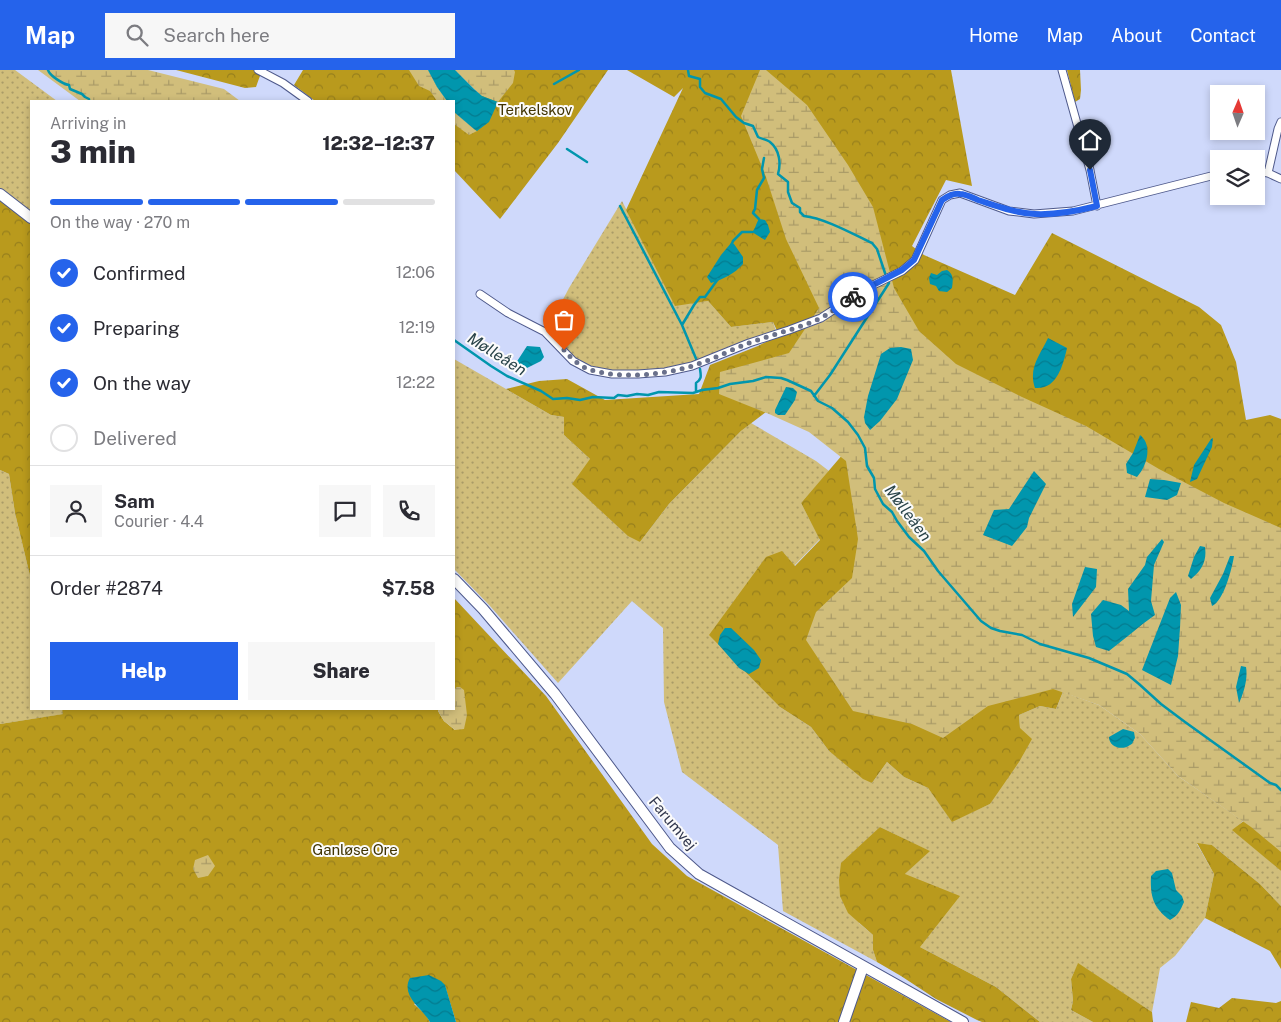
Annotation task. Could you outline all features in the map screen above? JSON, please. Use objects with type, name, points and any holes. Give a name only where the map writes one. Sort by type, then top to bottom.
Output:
[{"type":"street","points":[[258,70],[283,83],[307,100]]},
{"type":"street","points":[[1062,70],[1090,170],[1097,206]]},
{"type":"street","points":[[1268,173],[1281,122]]},
{"type":"street","points":[[1265,172],[1281,179]]},
{"type":"street","points":[[480,294],[508,313],[546,332],[573,361],[590,370],[612,374],[665,372],[692,366],[749,343],[821,318],[867,288],[902,270],[914,260],[942,200],[950,195],[960,194],[1009,211],[1034,214],[1057,213],[1097,206],[1210,176]]},
{"type":"street","points":[[0,194],[30,217]]},
{"type":"street","name":"Farumvej","points":[[455,580],[483,609],[555,694],[670,848],[699,874],[963,1022]]},
{"type":"street","points":[[844,1022],[863,967]]},
{"type":"green space","points":[[0,70],[15,70],[56,100],[30,100],[30,213],[0,188]]},
{"type":"green space","points":[[38,70],[148,70],[224,89],[239,100],[79,100]]},
{"type":"green space","points":[[176,70],[262,70],[256,87],[245,88]]},
{"type":"green space","points":[[303,70],[428,70],[446,100],[314,100],[294,85]]},
{"type":"green space","points":[[409,70],[428,70],[446,100],[436,100],[430,91],[419,86]]},
{"type":"green space","name":"Terkelskov","points":[[455,70],[608,70],[558,143],[500,219],[455,171],[455,113],[474,129],[482,96]]},
{"type":"green space","points":[[455,70],[514,70],[515,72],[513,83],[498,102],[482,96]]},
{"type":"green space","points":[[627,70],[951,70],[972,186],[946,180],[912,246],[924,255],[1015,295],[1052,233],[1199,307],[1221,325],[1236,362],[1246,420],[1270,415],[1281,419],[1281,772],[1079,652],[1056,709],[1040,706],[1019,715],[1020,728],[1032,739],[1019,762],[990,804],[952,822],[928,788],[904,777],[887,762],[872,783],[863,779],[829,751],[811,727],[780,707],[709,635],[766,557],[782,551],[795,566],[820,540],[801,503],[868,425],[813,376],[741,431],[669,504],[640,542],[628,536],[572,484],[590,459],[564,435],[564,417],[551,415],[506,389],[539,381],[567,379],[605,400],[699,394],[710,365],[758,346],[779,335],[773,322],[731,327],[708,301],[675,306],[626,210],[683,88],[674,97]]},
{"type":"green space","points":[[760,70],[766,70],[807,105],[848,165],[873,207],[894,288],[919,331],[956,364],[1086,426],[1159,469],[1224,503],[1281,528],[1281,852],[1251,827],[1178,776],[1140,734],[1099,705],[1053,689],[988,706],[943,738],[912,724],[853,711],[806,640],[816,612],[852,578],[858,539],[846,461],[809,432],[719,394],[720,372],[789,353],[819,308],[786,239],[766,177],[741,116]]},
{"type":"green space","points":[[1067,70],[1080,70],[1080,99],[1075,102]]},
{"type":"green space","points":[[455,113],[477,131],[469,135],[455,125]]},
{"type":"green space","points":[[0,200],[30,221],[30,576],[15,513],[9,474],[0,470]]},
{"type":"green space","points":[[622,201],[675,305],[708,301],[731,327],[773,322],[776,331],[742,342],[687,364],[653,370],[614,371],[602,369],[584,364],[572,356],[548,328],[569,288]]},
{"type":"green space","points":[[455,360],[551,415],[564,417],[564,435],[590,459],[640,542],[669,504],[751,423],[816,461],[829,471],[801,503],[820,539],[794,566],[780,707],[811,727],[829,751],[872,783],[887,762],[904,777],[928,788],[952,821],[990,804],[1020,728],[1019,715],[1040,706],[1056,709],[1063,692],[1099,705],[1140,734],[1178,776],[1243,821],[1233,830],[1281,871],[1281,906],[1260,884],[1212,845],[1197,844],[1214,874],[1205,918],[1175,956],[1160,968],[1152,1012],[1078,964],[1071,979],[1073,1001],[1071,1010],[1093,1022],[1040,1022],[996,987],[920,947],[905,874],[929,851],[880,827],[859,923],[873,935],[873,950],[877,962],[783,911],[778,845],[682,772],[664,702],[663,628],[632,601],[558,683],[490,606],[455,570]]},
{"type":"green space","points":[[0,470],[9,474],[15,513],[30,576],[30,710],[62,710],[64,714],[0,724]]},
{"type":"green space","name":"Ganløse Ore","points":[[455,599],[546,696],[652,844],[687,876],[951,1022],[456,1022],[445,986],[414,1004],[426,1015],[430,1022],[0,1022],[0,724],[63,714],[62,710],[439,710],[444,721],[455,730],[457,687],[455,690]]},
{"type":"green space","points":[[460,687],[464,690],[467,715],[464,729],[455,730],[444,721],[438,711],[455,710],[455,690]]},
{"type":"green space","points":[[1281,792],[1281,871],[1232,830]]},
{"type":"green space","points":[[880,827],[930,851],[905,874],[960,896],[920,947],[996,987],[1040,1022],[982,1022],[936,999],[877,962],[873,950],[873,935],[848,913],[840,896],[839,880],[841,863]]},
{"type":"green space","points":[[1197,843],[1212,845],[1260,884],[1281,906],[1281,969],[1270,951],[1205,918],[1214,874]]},
{"type":"green space","points":[[208,855],[215,866],[208,876],[198,878],[193,869],[195,860]]},
{"type":"green space","points":[[1078,963],[1152,1012],[1153,1022],[1093,1022],[1071,1010],[1073,1001],[1071,979]]},
{"type":"green space","points":[[1232,998],[1276,1003],[1281,1001],[1281,1022],[1186,1022],[1191,1002],[1219,1008]]},
{"type":"water","points":[[428,70],[455,70],[482,96],[498,102],[489,122],[477,131],[455,113],[455,100],[446,100]]},
{"type":"water","points":[[759,219],[765,220],[770,232],[765,240],[752,232]]},
{"type":"water","points":[[731,243],[734,244],[743,257],[743,264],[729,276],[711,283],[707,277]]},
{"type":"water","points":[[947,270],[952,276],[952,288],[947,292],[939,291],[936,286],[930,284],[929,278],[931,273],[937,275]]},
{"type":"water","points":[[1048,338],[1067,348],[1061,369],[1054,381],[1043,388],[1035,388],[1033,381],[1034,368]]},
{"type":"water","points":[[527,346],[540,347],[544,357],[541,361],[527,368],[522,365],[518,370],[514,370],[514,366]]},
{"type":"water","points":[[901,347],[911,349],[913,360],[897,399],[880,421],[870,430],[865,423],[864,417],[868,396],[881,354],[890,348]]},
{"type":"water","points":[[786,387],[793,388],[797,392],[795,400],[785,415],[778,415],[775,413],[775,410]]},
{"type":"water","points":[[1140,435],[1146,444],[1147,456],[1144,467],[1137,477],[1127,473],[1126,464],[1133,453]]},
{"type":"water","points":[[1213,438],[1212,447],[1197,479],[1190,482],[1194,465]]},
{"type":"water","points":[[1034,471],[1046,484],[1029,518],[1027,527],[1012,546],[983,535],[994,510],[1009,509]]},
{"type":"water","points":[[1150,479],[1181,483],[1177,495],[1167,500],[1145,497]]},
{"type":"water","points":[[1162,539],[1164,542],[1154,565],[1151,601],[1155,615],[1109,651],[1096,647],[1091,614],[1103,600],[1121,605],[1129,611],[1128,589],[1145,565],[1147,557]]},
{"type":"water","points":[[1200,546],[1205,547],[1204,561],[1201,569],[1191,579],[1188,576]]},
{"type":"water","points":[[1230,556],[1234,556],[1227,584],[1220,598],[1212,606],[1210,598]]},
{"type":"water","points":[[1085,567],[1097,569],[1096,587],[1073,617],[1072,604]]},
{"type":"water","points":[[1176,592],[1181,605],[1180,628],[1178,656],[1171,685],[1142,670],[1170,598]]},
{"type":"water","points":[[725,628],[731,628],[754,650],[761,660],[759,668],[749,674],[739,668],[718,644],[720,635]]},
{"type":"water","points":[[1241,666],[1246,667],[1246,676],[1244,690],[1239,703],[1236,687]]},
{"type":"water","points":[[1123,729],[1134,732],[1135,738],[1132,744],[1127,747],[1116,747],[1111,743],[1109,737]]},
{"type":"water","points":[[1168,869],[1172,873],[1176,890],[1182,896],[1184,902],[1177,914],[1170,920],[1156,906],[1152,896],[1151,883],[1151,876],[1156,871]]},
{"type":"water","points":[[429,975],[445,985],[456,1022],[430,1022],[410,996],[408,985],[410,978]]},
{"type":"waterway","name":"Mølleåen","points":[[48,70],[54,77],[69,85],[70,89],[82,94],[89,100]]},
{"type":"waterway","points":[[554,84],[579,70]]},
{"type":"waterway","points":[[688,70],[689,76],[700,79],[700,87],[705,93],[721,99],[736,117],[744,123],[753,126],[758,137],[769,141],[773,145],[779,157],[778,174],[788,182],[788,192],[792,203],[800,208],[800,212],[804,216],[829,223],[872,243],[877,249],[886,276]]},
{"type":"waterway","points":[[567,149],[587,162]]},
{"type":"waterway","points":[[759,219],[753,213],[757,190],[764,178],[762,169],[764,158]]},
{"type":"waterway","points":[[620,206],[682,325],[697,361]]},
{"type":"waterway","points":[[731,246],[733,241],[742,232],[752,232]]},
{"type":"waterway","points":[[682,325],[700,297],[705,297],[718,279]]},
{"type":"waterway","points":[[814,396],[830,375],[889,283]]},
{"type":"waterway","name":"Mølleåen","points":[[455,341],[507,376],[541,391],[553,399],[614,398],[618,395],[648,395],[659,392],[693,393],[766,377],[781,378],[811,391],[818,401],[832,408],[848,422],[858,435],[865,448],[867,466],[874,478],[875,489],[883,504],[892,512],[909,537],[924,551],[938,571],[981,621],[991,628],[1022,635],[1040,644],[1089,658],[1127,674],[1161,704],[1281,790]]},
{"type":"waterway","points":[[696,391],[696,383],[701,377],[700,369]]},
{"type":"way so far","points":[[564,350],[573,361],[590,370],[612,374],[665,372],[692,366],[749,343],[821,318],[853,297]]},
{"type":"route","points":[[853,297],[902,270],[914,260],[942,200],[950,195],[960,194],[1009,211],[1034,214],[1073,211],[1097,206],[1090,170]]}]
